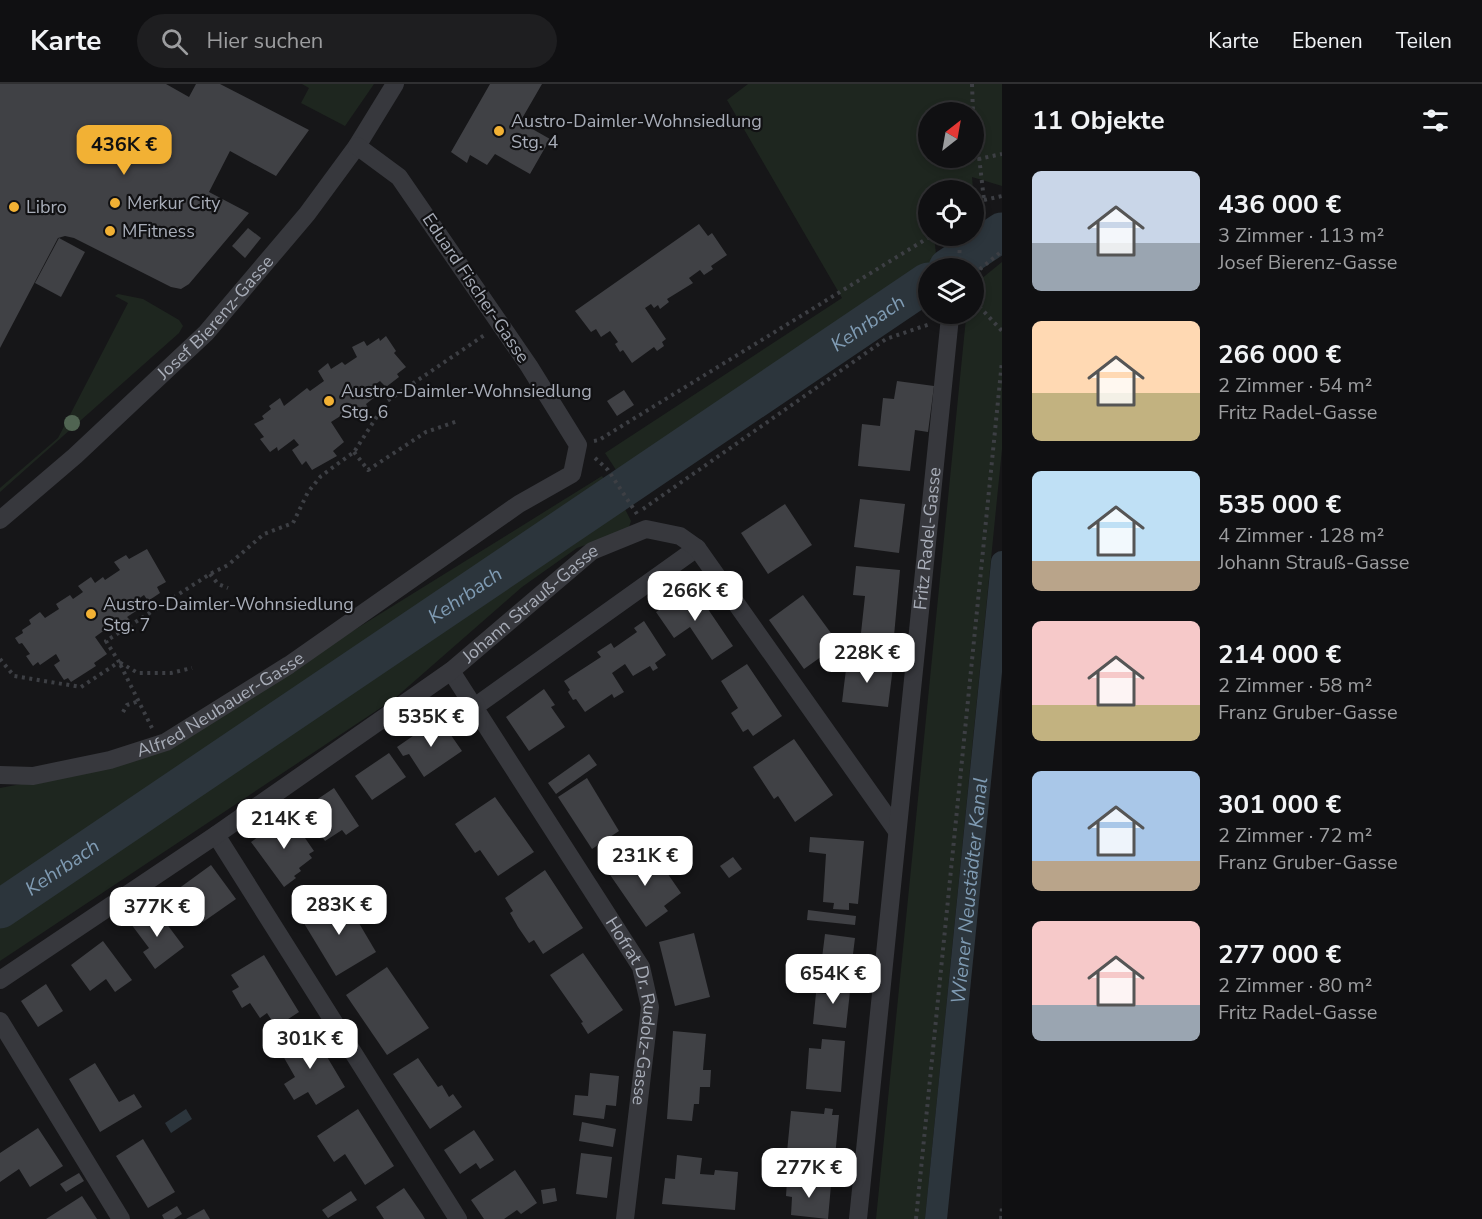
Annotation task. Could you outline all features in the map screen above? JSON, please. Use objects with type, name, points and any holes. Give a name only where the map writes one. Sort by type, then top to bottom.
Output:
[{"type":"street","name":"Josef Bierenz-Gasse","points":[[0,520],[75,456],[206,333],[307,214],[357,146],[395,84]]},
{"type":"street","name":"Eduard Fischer-Gasse","points":[[357,146],[399,177],[501,325],[578,445]]},
{"type":"street","name":"Fritz Radel-Gasse","points":[[858,1219],[949,324]]},
{"type":"street","name":"Alfred Neubauer-Gasse","points":[[0,775],[44,774],[110,760],[160,744],[289,665],[519,504],[572,474],[578,445]]},
{"type":"street","name":"Johann Strauß-Gasse","points":[[0,980],[216,835],[450,671],[592,551],[646,529],[680,536],[697,548]]},
{"type":"street","points":[[473,708],[697,548],[897,831]]},
{"type":"street","name":"Hofrat Dr. Rudolz-Gasse","points":[[450,671],[641,967],[650,1007],[625,1219]]},
{"type":"street","points":[[216,835],[458,1219]]},
{"type":"street","points":[[0,1021],[121,1219]]},
{"type":"path","points":[[972,84],[973,102]]},
{"type":"path","points":[[984,158],[1002,154]]},
{"type":"path","points":[[984,200],[1002,196]]},
{"type":"path","points":[[578,445],[600,440],[918,244]]},
{"type":"path","points":[[984,266],[1002,252]]},
{"type":"path","points":[[984,312],[1002,331]]},
{"type":"path","points":[[637,514],[886,339],[930,324]]},
{"type":"path","points":[[160,744],[119,662],[106,642],[210,574],[228,565],[264,534],[293,523],[309,492],[321,476],[354,452],[387,401],[501,325]]},
{"type":"path","points":[[916,1219],[1002,361]]},
{"type":"path","points":[[354,452],[368,470],[426,432],[458,421]]},
{"type":"path","points":[[578,445],[608,470],[633,507]]},
{"type":"path","points":[[210,574],[218,584],[228,588]]},
{"type":"path","points":[[0,659],[15,676],[81,687],[119,662]]},
{"type":"path","points":[[119,662],[138,673],[171,673],[192,668]]},
{"type":"path","points":[[123,712],[127,705],[139,700]]},
{"type":"path","points":[[1000,1219],[1002,1206]]},
{"type":"shaded area","points":[[302,84],[374,84],[345,126],[301,103],[309,88]]},
{"type":"shaded area","points":[[748,84],[1002,84],[1002,186],[972,177],[972,180],[918,180],[918,246],[935,246],[936,258],[918,258],[918,275],[616,470],[605,453],[842,298],[727,100]]},
{"type":"shaded area","points":[[1002,262],[1002,449],[925,1219],[876,1219],[965,324],[984,324],[984,277]]},
{"type":"shaded area","points":[[118,294],[143,299],[179,320],[183,326],[179,333],[0,492],[0,488],[58,438],[128,303],[115,296]]},
{"type":"shaded area","points":[[602,476],[610,489],[0,893],[0,788],[100,769],[166,747]]},
{"type":"shaded area","points":[[624,507],[631,521],[628,530],[577,548],[522,587],[394,699],[0,961],[0,926]]},
{"type":"shaded area","points":[[186,1109],[192,1119],[171,1133],[165,1123]]},
{"type":"building","name":"Merkur City","points":[[0,84],[166,84],[189,97],[196,84],[220,84],[309,130],[276,176],[230,151],[209,192],[249,213],[189,284],[181,289],[171,287],[74,238],[65,236],[58,238],[0,348]]},
{"type":"building","name":"Austro-Daimler-Wohnsiedlung Stg. 4","points":[[490,84],[542,84],[520,122],[550,139],[530,174],[495,154],[487,165],[470,155],[467,163],[451,152]]},
{"type":"building","points":[[699,224],[708,236],[712,233],[727,255],[711,266],[713,269],[704,275],[700,270],[689,278],[693,283],[667,299],[669,302],[660,309],[658,305],[654,308],[651,304],[645,308],[666,339],[662,342],[664,346],[657,351],[654,347],[632,363],[623,350],[620,352],[615,344],[618,342],[610,331],[601,337],[596,329],[591,332],[575,311]]},
{"type":"building","points":[[248,228],[261,238],[245,258],[232,246]]},
{"type":"building","points":[[59,238],[85,252],[61,297],[35,283]]},
{"type":"building","name":"Austro-Daimler-Wohnsiedlung Stg. 6","points":[[386,336],[396,351],[394,353],[406,367],[397,374],[399,377],[386,387],[380,381],[369,389],[375,397],[366,404],[368,408],[355,415],[350,410],[331,422],[344,442],[333,451],[337,456],[312,470],[306,461],[302,465],[292,450],[299,445],[294,439],[278,451],[277,447],[270,452],[260,439],[264,437],[254,424],[264,419],[262,416],[271,409],[269,406],[280,398],[284,406],[307,388],[310,391],[324,381],[318,371],[328,363],[331,369],[342,362],[345,365],[357,357],[352,347],[364,341],[367,346]]},
{"type":"building","points":[[897,381],[934,386],[928,432],[915,430],[910,471],[858,466],[862,424],[880,426],[883,398],[894,399]]},
{"type":"building","points":[[624,390],[634,405],[617,416],[607,401]]},
{"type":"building","points":[[860,499],[905,504],[899,553],[854,547]]},
{"type":"building","points":[[785,504],[812,545],[768,574],[741,533]]},
{"type":"building","name":"Austro-Daimler-Wohnsiedlung Stg. 7","points":[[147,549],[166,582],[157,587],[160,593],[148,601],[144,595],[131,604],[136,611],[127,617],[130,620],[117,629],[113,624],[95,637],[107,654],[94,663],[96,666],[71,682],[68,678],[64,680],[54,665],[60,661],[56,654],[40,665],[38,662],[33,666],[26,656],[30,654],[15,638],[31,624],[29,620],[40,612],[45,618],[59,609],[56,604],[70,595],[73,599],[83,592],[78,586],[91,577],[95,583],[103,577],[105,580],[120,570],[114,562],[126,555],[129,559]]},
{"type":"building","points":[[856,566],[900,570],[894,636],[861,633],[865,596],[853,595]]},
{"type":"building","points":[[693,587],[733,646],[712,660],[690,627],[674,638],[656,612]]},
{"type":"building","points":[[803,595],[839,644],[804,669],[769,620]]},
{"type":"building","points":[[644,621],[666,655],[655,663],[658,668],[653,671],[650,666],[633,676],[625,664],[612,673],[624,692],[614,698],[612,694],[585,712],[576,699],[573,700],[564,681],[601,657],[597,652],[611,643],[614,648],[637,632],[634,628]]},
{"type":"building","points":[[847,661],[893,667],[888,707],[842,702]]},
{"type":"building","points":[[747,664],[782,716],[753,736],[748,729],[743,732],[731,713],[738,708],[721,681]]},
{"type":"building","points":[[544,689],[555,705],[551,707],[565,727],[529,751],[506,717]]},
{"type":"building","points":[[439,718],[462,751],[424,777],[409,754],[403,756],[397,747]]},
{"type":"building","points":[[794,739],[833,795],[795,822],[778,796],[774,799],[753,767]]},
{"type":"building","points":[[389,753],[406,777],[372,800],[355,776]]},
{"type":"building","points":[[589,754],[597,765],[556,794],[548,783]]},
{"type":"building","points":[[587,778],[619,831],[592,849],[558,797]]},
{"type":"building","points":[[334,788],[359,826],[346,835],[342,830],[325,841],[303,809]]},
{"type":"building","points":[[495,797],[534,852],[498,876],[480,850],[475,853],[455,824]]},
{"type":"building","points":[[289,815],[314,851],[309,854],[312,858],[299,868],[301,871],[294,876],[296,878],[284,887],[251,842]]},
{"type":"building","points":[[810,837],[864,841],[858,904],[849,903],[849,910],[833,909],[834,903],[823,902],[826,854],[809,852]]},
{"type":"building","points":[[627,854],[636,866],[654,854],[681,893],[664,906],[668,911],[646,927],[606,869]]},
{"type":"building","points":[[733,857],[742,869],[729,878],[720,866]]},
{"type":"building","points":[[211,865],[236,899],[203,922],[178,889]]},
{"type":"building","points":[[545,870],[583,928],[543,954],[534,940],[529,943],[518,927],[510,913],[513,911],[505,898]]},
{"type":"building","points":[[343,896],[376,952],[336,976],[302,920]]},
{"type":"building","points":[[154,907],[184,947],[155,969],[143,952],[149,948],[131,924]]},
{"type":"building","points":[[808,910],[856,916],[855,925],[807,920]]},
{"type":"building","points":[[694,933],[710,997],[675,1006],[659,942]]},
{"type":"building","points":[[825,934],[855,938],[851,970],[821,966]]},
{"type":"building","points":[[103,941],[132,980],[115,992],[106,979],[90,991],[71,965]]},
{"type":"building","points":[[583,953],[623,1010],[588,1034],[581,1023],[583,1022],[550,975]]},
{"type":"building","points":[[264,955],[299,1012],[276,1027],[267,1013],[260,1018],[250,1003],[242,1008],[232,991],[239,987],[231,975]]},
{"type":"building","points":[[387,967],[429,1028],[387,1055],[346,995]]},
{"type":"building","points":[[828,979],[851,982],[846,1028],[813,1024],[816,993],[827,994]]},
{"type":"building","points":[[46,984],[63,1011],[38,1027],[21,1001]]},
{"type":"building","points":[[311,1030],[345,1087],[316,1105],[308,1092],[294,1100],[284,1084],[295,1077],[279,1049]]},
{"type":"building","points":[[673,1031],[706,1034],[703,1070],[711,1070],[710,1087],[700,1087],[699,1104],[694,1104],[692,1121],[667,1119]]},
{"type":"building","points":[[822,1039],[845,1041],[841,1092],[806,1089],[809,1048],[821,1049]]},
{"type":"building","points":[[418,1058],[438,1087],[442,1085],[449,1097],[453,1094],[462,1107],[430,1129],[393,1074]]},
{"type":"building","points":[[95,1063],[119,1102],[134,1094],[142,1107],[100,1132],[69,1079]]},
{"type":"building","points":[[590,1073],[619,1076],[616,1106],[606,1105],[604,1119],[573,1115],[575,1095],[588,1096]]},
{"type":"building","points":[[825,1108],[833,1109],[832,1115],[839,1115],[835,1157],[787,1152],[791,1111],[824,1114]]},
{"type":"building","points":[[358,1109],[394,1166],[365,1185],[345,1154],[334,1162],[317,1136]]},
{"type":"building","points":[[582,1122],[616,1129],[613,1147],[579,1141]]},
{"type":"building","points":[[38,1128],[63,1166],[30,1187],[19,1169],[0,1182],[0,1153]]},
{"type":"building","points":[[474,1130],[494,1160],[480,1169],[476,1163],[460,1174],[444,1150]]},
{"type":"building","points":[[143,1139],[175,1192],[148,1208],[116,1156]]},
{"type":"building","points":[[581,1153],[612,1157],[607,1198],[576,1194]]},
{"type":"building","points":[[677,1155],[702,1158],[700,1174],[714,1175],[715,1170],[738,1172],[735,1210],[662,1204],[665,1178],[675,1179]]},
{"type":"building","points":[[515,1170],[537,1203],[521,1214],[517,1210],[504,1219],[484,1219],[471,1200]]},
{"type":"building","points":[[79,1173],[84,1181],[66,1192],[60,1184]]},
{"type":"building","points":[[787,1180],[831,1185],[828,1219],[791,1215],[792,1197],[786,1196]]},
{"type":"building","points":[[404,1188],[425,1219],[384,1219],[376,1207]]},
{"type":"building","points":[[555,1188],[557,1201],[543,1204],[541,1190]]},
{"type":"building","points":[[351,1191],[357,1200],[328,1218],[322,1210]]},
{"type":"building","points":[[82,1196],[97,1219],[46,1219]]},
{"type":"building","points":[[177,1206],[182,1214],[174,1219],[164,1219],[162,1215]]},
{"type":"building","points":[[204,1209],[210,1219],[186,1219]]},
{"type":"waterway","name":"Kehrbach","points":[[963,258],[1002,232]]},
{"type":"waterway","name":"Kehrbach","points":[[0,909],[918,289]]},
{"type":"waterway","name":"Wiener Neustädter Kanal","points":[[936,1219],[1002,562]]},
{"type":"place","name":"Austro-Daimler-Wohnsiedlung Stg. 4","points":[[499,131]]},
{"type":"place","name":"Merkur City","points":[[115,203]]},
{"type":"place","name":"Libro","points":[[14,207]]},
{"type":"place","name":"MFitness","points":[[110,231]]},
{"type":"place","name":"Austro-Daimler-Wohnsiedlung Stg. 6","points":[[329,401]]},
{"type":"place","name":"Austro-Daimler-Wohnsiedlung Stg. 7","points":[[91,614]]}]
